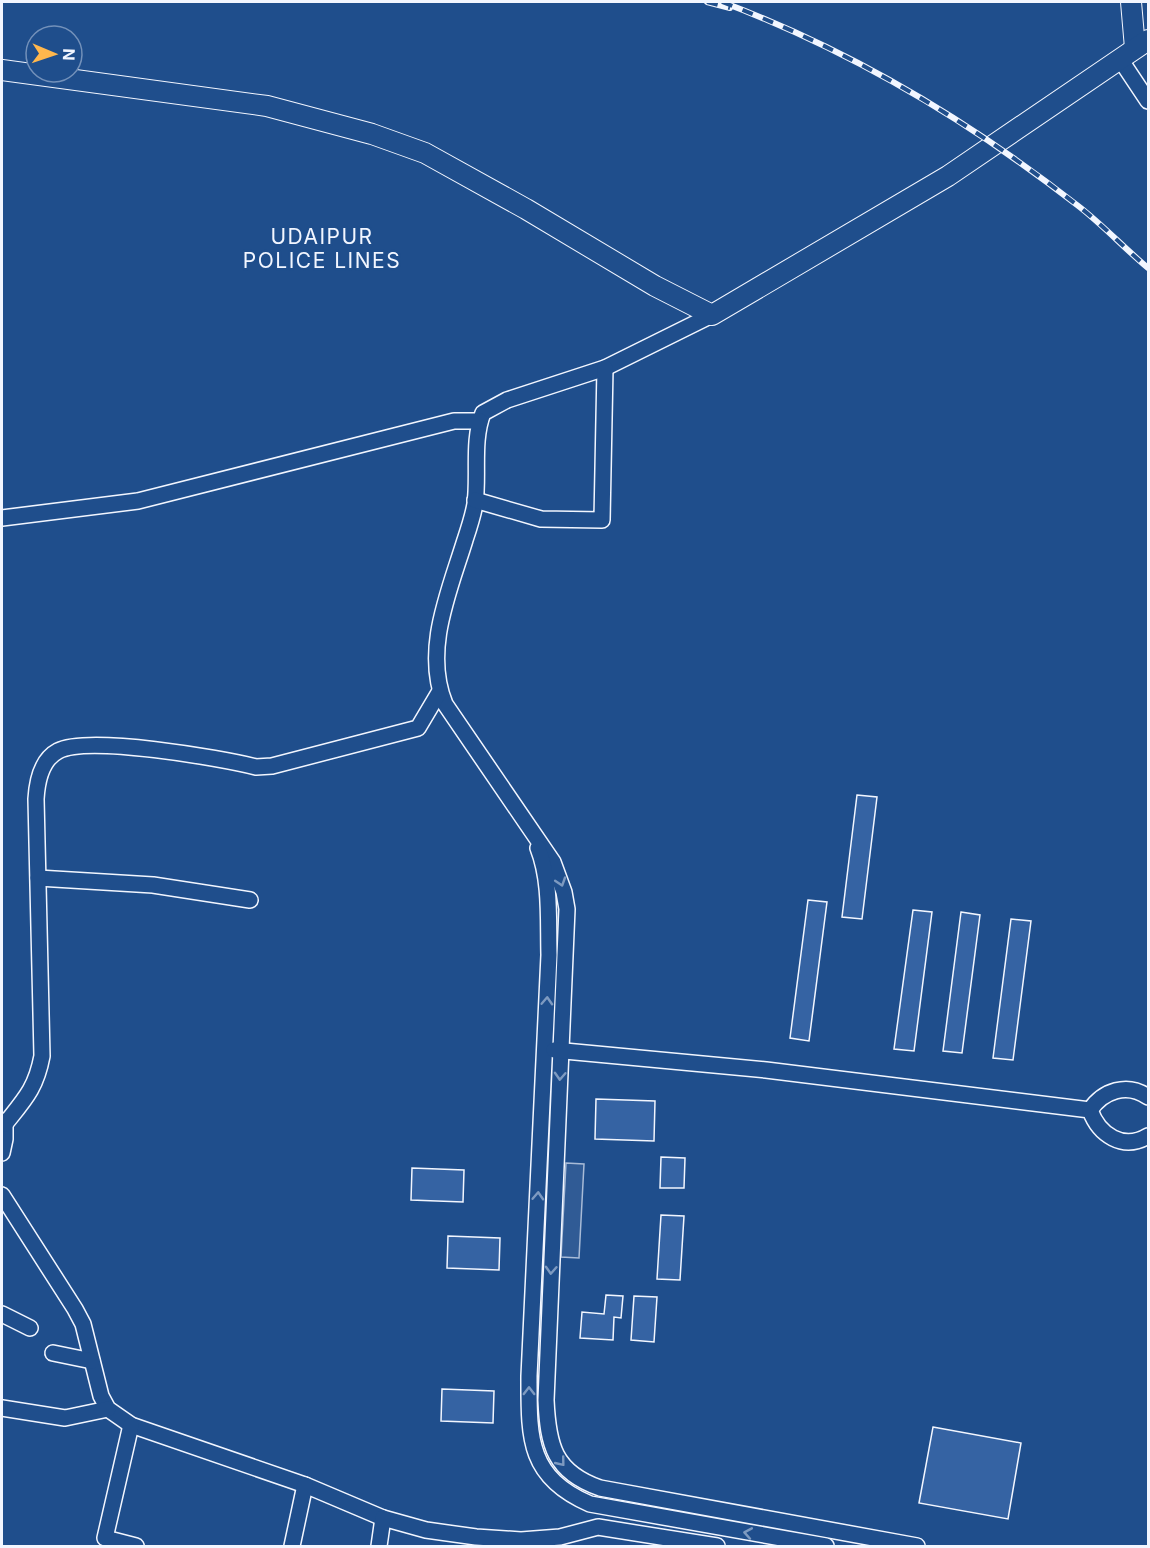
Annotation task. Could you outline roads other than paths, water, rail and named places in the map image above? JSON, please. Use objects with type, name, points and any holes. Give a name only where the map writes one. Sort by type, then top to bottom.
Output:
[{"type":"main road","points":[[2,70],[267,106],[372,134],[425,153],[526,209],[655,286],[712,315],[948,176],[1135,49],[1131,2]]},
{"type":"street","points":[[1135,49],[1149,101]]},
{"type":"street","points":[[712,315],[605,368],[507,400],[483,413],[480,421],[476,500],[440,627],[436,670],[440,691],[450,711],[556,869],[567,909],[546,1400],[549,1437],[553,1451],[561,1464],[581,1480],[611,1490],[917,1546]]},
{"type":"street","points":[[476,500],[541,519],[602,520],[605,368]]},
{"type":"street","points":[[2,518],[138,501],[454,421],[480,421]]},
{"type":"street","points":[[2,1152],[5,1139],[3,1123],[30,1092],[38,1077],[42,1056],[37,787],[49,758],[58,751],[86,746],[132,747],[256,767],[272,766],[418,728],[440,691]]},
{"type":"street","points":[[532,831],[541,856],[548,901],[549,955],[529,1376],[532,1434],[538,1457],[544,1471],[565,1492],[590,1504],[826,1546]]},
{"type":"street","points":[[38,878],[153,885],[250,900]]},
{"type":"street","points":[[545,1049],[766,1070],[1090,1110]]},
{"type":"street","points":[[1090,1110],[1096,1100],[1112,1091],[1137,1090],[1149,1096]]},
{"type":"street","points":[[1090,1110],[1098,1127],[1113,1139],[1133,1142],[1149,1136]]},
{"type":"street","points":[[2,1195],[83,1324],[101,1396],[108,1410],[131,1425],[305,1485],[383,1518],[475,1542],[545,1539],[586,1529],[610,1528],[717,1546]]},
{"type":"street","points":[[2,1314],[30,1328]]},
{"type":"street","points":[[53,1353],[92,1361]]},
{"type":"street","points":[[2,1408],[65,1418],[108,1410]]},
{"type":"street","points":[[131,1425],[105,1539],[136,1546]]},
{"type":"street","points":[[292,1546],[305,1485]]},
{"type":"street","points":[[380,1546],[383,1518]]},
{"type":"street","points":[[582,1546],[586,1529]]},
{"type":"railway","points":[[707,2],[730,8]]},
{"type":"railway","points":[[722,2],[770,21],[862,65],[951,117],[1036,174],[1077,205],[1148,268]]},
{"type":"district","name":"UDAIPUR POLICE LINES","points":[[322,249]]}]
